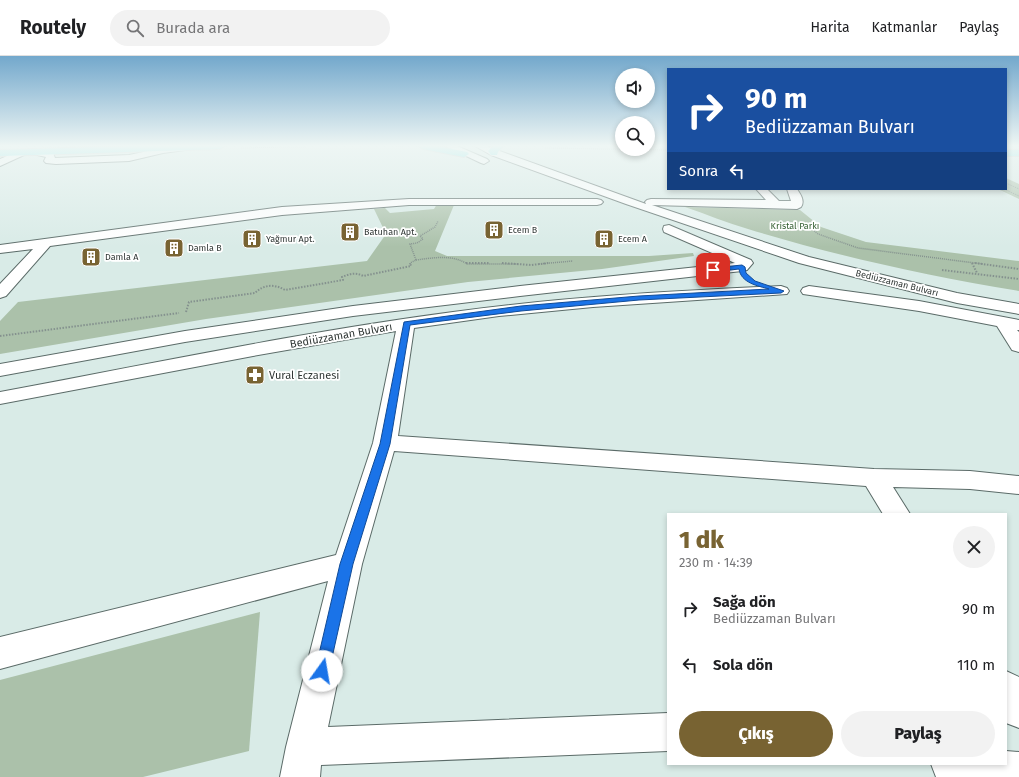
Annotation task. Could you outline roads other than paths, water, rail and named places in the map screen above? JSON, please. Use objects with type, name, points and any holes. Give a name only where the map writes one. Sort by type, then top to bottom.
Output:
[{"type":"street","points":[[535,180],[618,210]]},
{"type":"street","name":"Bediüzzaman Bulvarı","points":[[573,180],[630,202],[776,251],[828,266],[882,278],[957,298],[1019,309]]},
{"type":"street","points":[[762,190],[778,204]]},
{"type":"street","points":[[630,202],[797,205],[797,199],[792,190]]},
{"type":"street","points":[[0,249],[282,211],[409,202],[597,202]]},
{"type":"street","points":[[660,226],[744,265],[741,270],[743,274],[753,282],[781,291]]},
{"type":"street","points":[[0,293],[46,243]]},
{"type":"street","name":"Bediüzzaman Bulvarı","points":[[0,370],[178,338],[296,319],[406,304],[744,265],[753,261],[772,259],[794,262]]},
{"type":"street","points":[[794,262],[828,266]]},
{"type":"street","points":[[794,262],[813,270],[822,280],[822,284],[809,291]]},
{"type":"street","name":"Bediüzzaman Bulvarı","points":[[0,398],[251,350],[406,324],[521,308],[639,298],[809,291],[919,306],[1011,324]]},
{"type":"street","points":[[406,324],[385,444],[346,564],[302,762],[667,732]]},
{"type":"street","points":[[1011,324],[1019,346]]},
{"type":"street","points":[[385,444],[874,478],[970,480],[1019,485]]},
{"type":"street","points":[[874,478],[896,513]]},
{"type":"street","points":[[0,653],[346,564]]},
{"type":"street","points":[[1007,691],[1019,710]]},
{"type":"street","points":[[959,765],[1019,772]]},
{"type":"place","name":"Ecem B","points":[[494,230]]},
{"type":"place","name":"Batuhan Apt.","points":[[350,232]]},
{"type":"place","name":"Yağmur Apt.","points":[[252,239]]},
{"type":"place","name":"Ecem A","points":[[604,239]]},
{"type":"place","name":"Damla B","points":[[174,248]]},
{"type":"place","name":"Damla A","points":[[91,257]]},
{"type":"place","name":"Vural Eczanesi","points":[[255,375]]},
{"type":"park label","name":"Kristal Parkı","points":[[795,226]]}]
